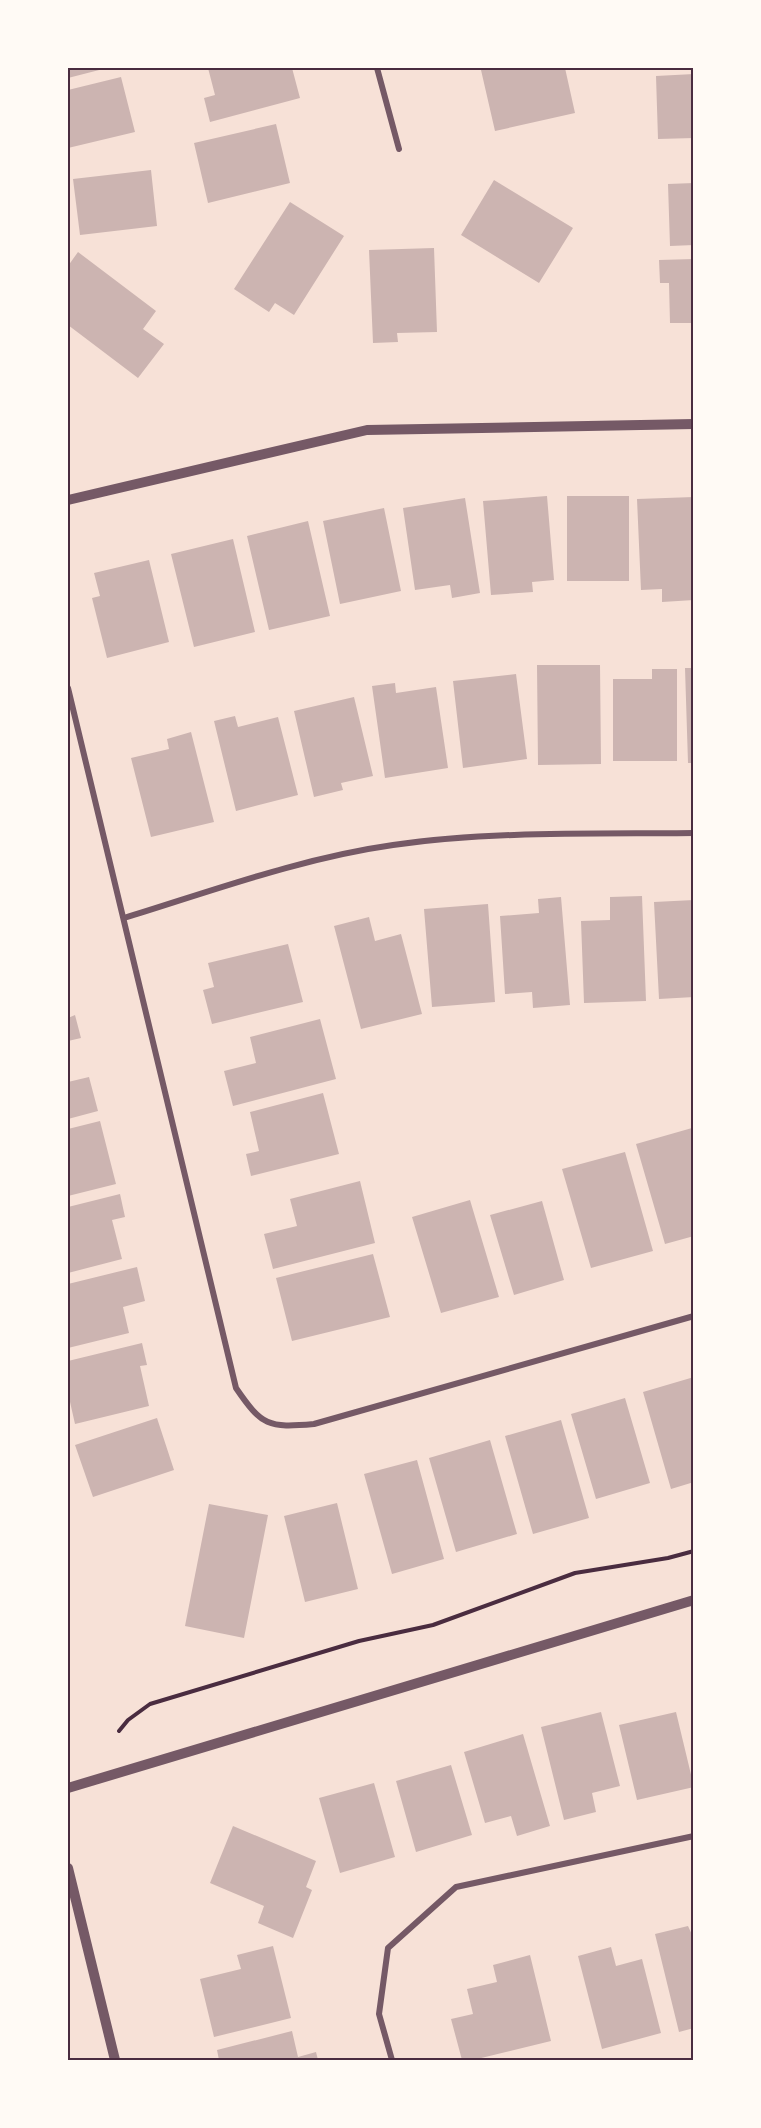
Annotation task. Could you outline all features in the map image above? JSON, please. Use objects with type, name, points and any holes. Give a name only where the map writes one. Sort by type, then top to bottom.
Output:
[{"type":"street","points":[[377,68],[399,149]]},
{"type":"street","points":[[68,500],[367,430],[693,424]]},
{"type":"street","points":[[68,688],[236,1388],[257,1418],[283,1427],[314,1424],[693,1316]]},
{"type":"street","points":[[124,918],[292,867],[391,845],[499,834],[693,832]]},
{"type":"street","points":[[68,1788],[693,1600]]},
{"type":"street","points":[[392,2061],[379,2014],[388,1948],[456,1887],[693,1836]]},
{"type":"street","points":[[68,1868],[115,2061]]},
{"type":"path","points":[[119,1731],[128,1720],[150,1704],[359,1641],[433,1625],[575,1573],[693,1551]]},
{"type":"building","points":[[68,68],[107,68],[68,78]]},
{"type":"building","points":[[208,68],[292,68],[300,98],[210,122],[204,98],[215,95]]},
{"type":"building","points":[[565,68],[575,113],[495,131],[481,70]]},
{"type":"building","points":[[694,74],[694,138],[658,139],[656,76]]},
{"type":"building","points":[[121,77],[135,132],[68,148],[68,90]]},
{"type":"building","points":[[276,124],[290,183],[208,203],[194,143]]},
{"type":"building","points":[[151,170],[157,226],[80,235],[73,179]]},
{"type":"building","points":[[494,180],[573,228],[539,283],[461,235]]},
{"type":"building","points":[[694,183],[694,245],[670,246],[668,184]]},
{"type":"building","points":[[290,202],[344,236],[294,315],[275,303],[269,312],[234,289]]},
{"type":"building","points":[[434,248],[437,332],[397,333],[398,342],[373,343],[369,250]]},
{"type":"building","points":[[78,252],[156,311],[143,329],[164,344],[138,378],[68,325],[68,266]]},
{"type":"building","points":[[694,259],[694,323],[670,323],[669,283],[660,283],[659,260]]},
{"type":"building","points":[[547,496],[554,580],[532,582],[533,592],[491,595],[483,501]]},
{"type":"building","points":[[567,496],[629,496],[629,581],[567,581]]},
{"type":"building","points":[[694,497],[694,600],[662,602],[662,589],[641,590],[637,499]]},
{"type":"building","points":[[465,498],[480,593],[452,598],[450,585],[415,590],[403,508]]},
{"type":"building","points":[[384,508],[401,591],[340,604],[323,521]]},
{"type":"building","points":[[308,521],[330,616],[269,630],[247,536]]},
{"type":"building","points":[[233,539],[255,632],[194,647],[171,554]]},
{"type":"building","points":[[149,560],[169,642],[107,658],[92,598],[100,596],[94,573]]},
{"type":"building","points":[[537,665],[600,665],[601,764],[538,765]]},
{"type":"building","points":[[685,668],[694,668],[694,763],[688,763]]},
{"type":"building","points":[[652,669],[677,669],[677,761],[613,761],[613,679],[652,679]]},
{"type":"building","points":[[516,674],[527,759],[463,768],[453,681]]},
{"type":"building","points":[[395,683],[396,693],[436,687],[448,768],[385,778],[372,686]]},
{"type":"building","points":[[354,697],[373,776],[341,783],[343,790],[314,797],[294,711]]},
{"type":"building","points":[[235,716],[238,727],[278,717],[298,795],[236,811],[214,721]]},
{"type":"building","points":[[191,732],[214,822],[151,837],[131,758],[169,749],[167,739]]},
{"type":"building","points":[[642,896],[646,1001],[584,1003],[581,921],[610,920],[610,897]]},
{"type":"building","points":[[561,897],[570,1005],[533,1008],[532,992],[505,994],[500,916],[539,913],[538,899]]},
{"type":"building","points":[[694,900],[694,997],[659,999],[654,902]]},
{"type":"building","points":[[488,904],[495,1002],[432,1007],[424,909]]},
{"type":"building","points":[[369,917],[375,941],[401,934],[422,1014],[361,1029],[334,926]]},
{"type":"building","points":[[288,944],[303,1002],[212,1024],[203,990],[214,987],[208,963]]},
{"type":"building","points":[[75,1015],[81,1038],[68,1041],[68,1018]]},
{"type":"building","points":[[320,1019],[336,1079],[233,1106],[224,1071],[256,1063],[250,1037]]},
{"type":"building","points":[[89,1077],[98,1111],[68,1119],[68,1082]]},
{"type":"building","points":[[323,1093],[339,1154],[251,1176],[246,1154],[259,1151],[250,1112]]},
{"type":"building","points":[[100,1121],[116,1184],[68,1196],[68,1129]]},
{"type":"building","points":[[692,1128],[694,1236],[665,1244],[636,1144]]},
{"type":"building","points":[[625,1152],[653,1251],[591,1268],[562,1169]]},
{"type":"building","points":[[360,1181],[375,1243],[273,1269],[264,1234],[297,1226],[290,1199]]},
{"type":"building","points":[[120,1194],[125,1217],[112,1220],[122,1259],[68,1273],[68,1207]]},
{"type":"building","points":[[470,1200],[499,1297],[441,1313],[412,1217]]},
{"type":"building","points":[[542,1201],[564,1280],[514,1295],[490,1215]]},
{"type":"building","points":[[373,1254],[390,1317],[292,1341],[276,1278]]},
{"type":"building","points":[[137,1267],[145,1301],[123,1307],[129,1333],[68,1348],[68,1284]]},
{"type":"building","points":[[142,1343],[147,1365],[140,1366],[149,1406],[75,1424],[68,1393],[68,1361]]},
{"type":"building","points":[[694,1377],[694,1482],[671,1489],[643,1392]]},
{"type":"building","points":[[625,1398],[650,1483],[596,1499],[571,1414]]},
{"type":"building","points":[[157,1418],[174,1470],[93,1497],[75,1445]]},
{"type":"building","points":[[561,1420],[589,1518],[533,1534],[505,1436]]},
{"type":"building","points":[[490,1440],[517,1534],[456,1552],[429,1458]]},
{"type":"building","points":[[417,1460],[444,1559],[392,1574],[364,1474]]},
{"type":"building","points":[[337,1503],[358,1589],[305,1602],[284,1516]]},
{"type":"building","points":[[209,1504],[268,1515],[244,1638],[185,1626]]},
{"type":"building","points":[[601,1712],[620,1786],[592,1793],[596,1812],[564,1820],[541,1727]]},
{"type":"building","points":[[676,1712],[694,1787],[637,1800],[619,1725]]},
{"type":"building","points":[[523,1734],[550,1826],[517,1836],[511,1816],[485,1823],[464,1752]]},
{"type":"building","points":[[451,1765],[472,1835],[416,1852],[396,1781]]},
{"type":"building","points":[[374,1783],[395,1857],[340,1873],[319,1798]]},
{"type":"building","points":[[233,1826],[316,1861],[306,1887],[312,1890],[293,1938],[258,1923],[264,1906],[210,1883]]},
{"type":"building","points":[[688,1926],[694,1939],[694,2028],[679,2032],[655,1934]]},
{"type":"building","points":[[273,1946],[291,2018],[214,2037],[200,1979],[241,1969],[237,1955]]},
{"type":"building","points":[[611,1947],[616,1966],[642,1959],[661,2033],[602,2049],[578,1956]]},
{"type":"building","points":[[530,1955],[551,2041],[473,2060],[462,2060],[451,2019],[473,2014],[467,1989],[497,1982],[493,1965]]},
{"type":"building","points":[[292,2031],[298,2057],[316,2052],[318,2060],[219,2060],[217,2050]]}]
